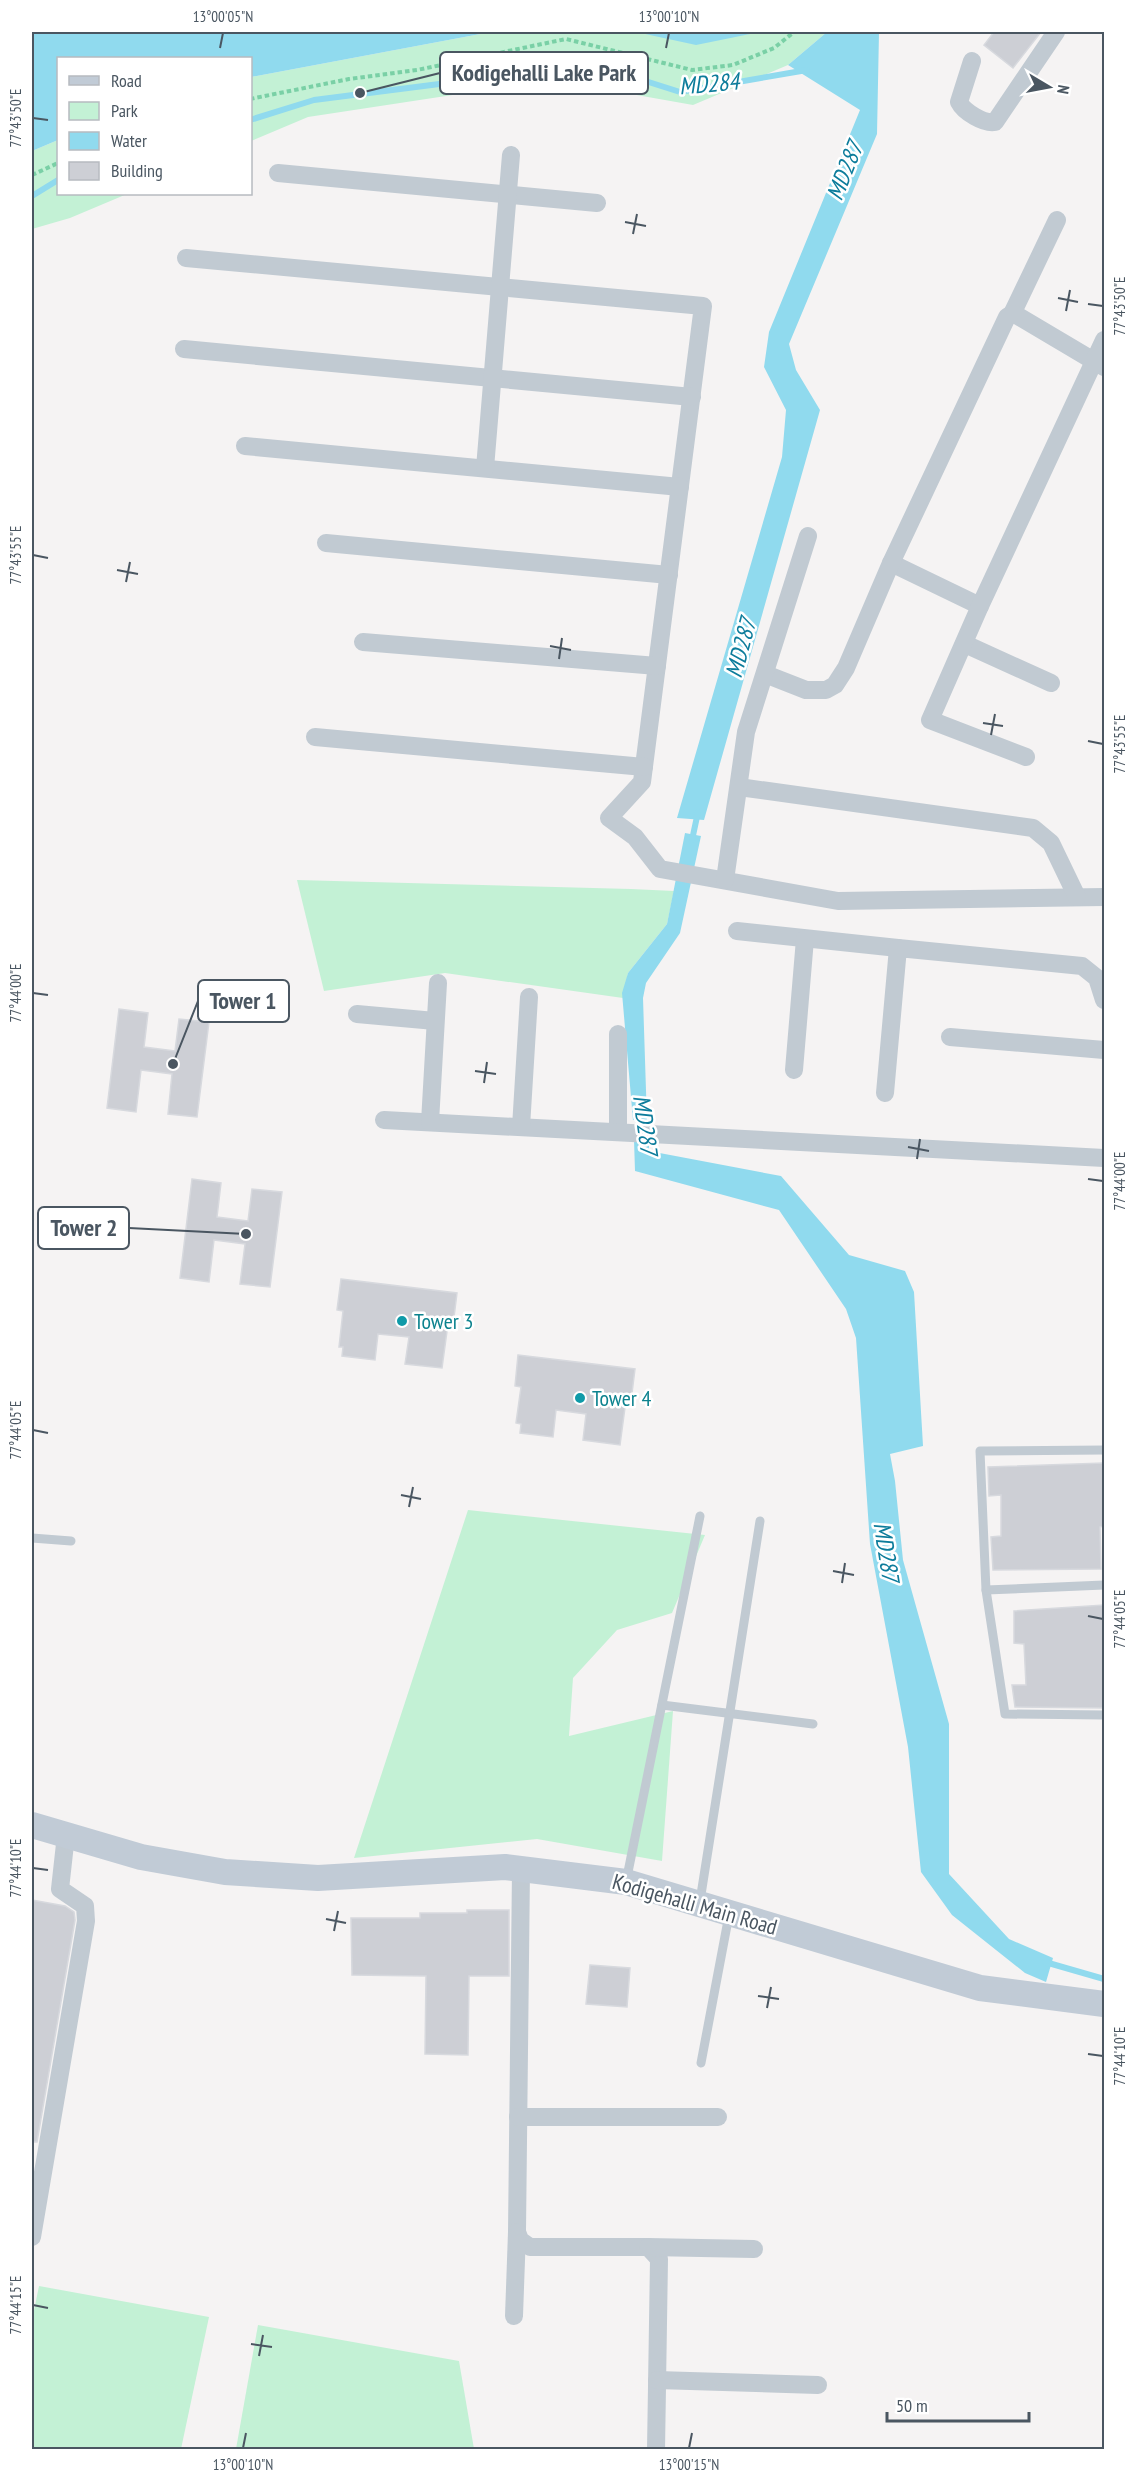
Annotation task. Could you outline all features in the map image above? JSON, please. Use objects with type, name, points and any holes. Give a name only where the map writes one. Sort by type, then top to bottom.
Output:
[{"type":"street","points":[[972,62],[958,102],[962,107],[987,122],[995,122],[1056,32]]},
{"type":"street","points":[[485,468],[511,155]]},
{"type":"street","points":[[278,172],[597,203]]},
{"type":"street","points":[[765,674],[806,690],[826,690],[835,685],[846,668],[891,563],[1004,322],[1012,314],[1057,220]]},
{"type":"street","points":[[186,258],[703,306],[642,782],[609,818],[635,837],[660,869],[838,901],[1104,897]]},
{"type":"street","points":[[1012,314],[1099,365]]},
{"type":"street","points":[[1026,757],[930,720],[980,606],[1099,365],[1104,340]]},
{"type":"street","points":[[184,349],[692,397]]},
{"type":"street","points":[[244,446],[680,487]]},
{"type":"street","points":[[716,879],[739,787],[747,732],[808,536]]},
{"type":"street","points":[[326,543],[669,575]]},
{"type":"street","points":[[891,563],[980,606]]},
{"type":"street","points":[[363,642],[657,666]]},
{"type":"street","points":[[965,644],[1051,683]]},
{"type":"street","points":[[315,737],[644,767]]},
{"type":"street","points":[[739,787],[1034,828],[1051,843],[1077,897]]},
{"type":"street","points":[[737,931],[1082,966],[1097,978],[1104,1000]]},
{"type":"street","points":[[794,1070],[805,939]]},
{"type":"street","points":[[885,1093],[898,948]]},
{"type":"street","points":[[430,1122],[438,983]]},
{"type":"street","points":[[521,1127],[529,998]]},
{"type":"street","points":[[357,1014],[435,1021]]},
{"type":"street","points":[[618,1034],[618,1132]]},
{"type":"street","points":[[950,1038],[1104,1050]]},
{"type":"street","points":[[384,1120],[1104,1158]]},
{"type":"street","name":"Kodigehalli Main Road","points":[[32,1825],[141,1857],[225,1872],[318,1878],[505,1867],[626,1882],[980,1988],[1104,2004]]},
{"type":"street","points":[[32,2237],[86,1921],[86,1906],[60,1889],[66,1835]]},
{"type":"street","points":[[514,2316],[521,1869]]},
{"type":"street","points":[[518,2117],[718,2117]]},
{"type":"street","points":[[517,2232],[520,2240],[530,2247],[754,2249]]},
{"type":"street","points":[[648,2247],[659,2259],[660,2271],[656,2450]]},
{"type":"street","points":[[657,2380],[818,2385]]},
{"type":"lane","points":[[1104,1450],[980,1451],[987,1590],[1005,1714],[1104,1715]]},
{"type":"lane","points":[[626,1882],[700,1516]]},
{"type":"lane","points":[[699,1903],[760,1521]]},
{"type":"lane","points":[[32,1538],[71,1540]]},
{"type":"lane","points":[[987,1590],[1104,1585]]},
{"type":"lane","points":[[662,1705],[813,1724]]},
{"type":"lane","points":[[701,2063],[730,1912]]},
{"type":"path","points":[[252,99],[349,79],[417,70],[566,39],[692,70],[733,65],[774,48],[794,32]]},
{"type":"path","points":[[32,175],[57,163]]},
{"type":"green space","points":[[491,32],[636,32],[737,36],[760,32],[827,32],[788,65],[693,105],[552,80],[308,117],[252,141],[252,77]]},
{"type":"green space","points":[[57,140],[57,195],[125,195],[70,218],[32,229],[32,151]]},
{"type":"green space","points":[[297,880],[674,891],[667,924],[628,973],[623,998],[445,973],[324,991]]},
{"type":"green space","points":[[468,1510],[705,1535],[672,1613],[617,1630],[573,1678],[569,1736],[673,1711],[662,1861],[537,1839],[354,1858]]},
{"type":"green space","points":[[39,2286],[209,2317],[181,2449],[32,2449],[32,2320]]},
{"type":"green space","points":[[258,2325],[459,2361],[474,2449],[236,2449]]},
{"type":"water","points":[[32,32],[491,32],[252,77],[252,57],[57,57],[57,140],[32,151]]},
{"type":"water","points":[[636,32],[760,32],[696,45]]},
{"type":"water","points":[[827,32],[879,32],[877,134],[789,344],[796,370],[820,410],[704,820],[677,818],[782,457],[786,410],[764,367],[769,332],[860,110],[788,65]]},
{"type":"water","points":[[685,833],[701,836],[680,933],[646,983],[643,998],[647,1121],[633,1120],[622,993],[628,973],[667,924]]},
{"type":"water","points":[[634,1140],[649,1140],[649,1151],[781,1176],[849,1255],[905,1271],[914,1292],[923,1446],[890,1454],[903,1560],[949,1724],[949,1874],[1009,1939],[1053,1958],[1046,1982],[1025,1973],[952,1915],[921,1872],[908,1747],[870,1544],[856,1338],[846,1309],[779,1210],[635,1171]]},
{"type":"building","points":[[994,32],[1041,32],[1013,68],[984,45]]},
{"type":"building","points":[[119,1009],[148,1013],[144,1047],[175,1051],[179,1019],[209,1022],[197,1117],[168,1114],[172,1074],[141,1070],[136,1112],[107,1108]]},
{"type":"building","points":[[192,1179],[221,1183],[217,1217],[248,1221],[252,1189],[282,1192],[270,1287],[240,1284],[245,1244],[214,1240],[209,1282],[180,1278]]},
{"type":"building","name":"Tower 3","points":[[341,1279],[457,1293],[453,1325],[448,1324],[442,1368],[405,1364],[409,1337],[378,1334],[375,1360],[342,1356],[343,1347],[339,1347],[343,1311],[337,1310]]},
{"type":"building","name":"Tower 4","points":[[518,1355],[635,1369],[631,1401],[626,1400],[620,1445],[583,1440],[586,1414],[556,1410],[553,1437],[520,1433],[521,1424],[516,1423],[521,1387],[515,1386]]},
{"type":"building","points":[[1104,1463],[1104,1526],[1100,1527],[1101,1569],[993,1570],[991,1537],[1001,1536],[1001,1495],[989,1496],[988,1467]]},
{"type":"building","points":[[1104,1605],[1104,1708],[1015,1707],[1012,1685],[1026,1685],[1024,1644],[1014,1643],[1014,1611]]},
{"type":"building","points":[[32,1900],[65,1906],[74,1912],[75,1920],[37,2142],[32,2142]]},
{"type":"building","points":[[467,1910],[509,1910],[509,1976],[469,1976],[468,2055],[425,2054],[426,1976],[352,1975],[351,1918],[420,1918],[420,1913],[467,1913]]},
{"type":"building","points":[[590,1965],[630,1968],[627,2007],[586,2004]]},
{"type":"waterway","name":"MD284","points":[[252,119],[314,100],[455,82],[573,58],[680,92],[807,70]]},
{"type":"waterway","name":"MD284","points":[[32,196],[57,181]]},
{"type":"waterway","name":"MD287","points":[[692,840],[698,812]]},
{"type":"waterway","name":"MD287","points":[[1045,1962],[1104,1979]]},
{"type":"place","name":"Kodigehalli Lake Park","points":[[360,93]]},
{"type":"place","name":"Tower 1","points":[[173,1064]]},
{"type":"place","name":"Tower 2","points":[[246,1234]]},
{"type":"place","name":"Tower 3","points":[[402,1321]]},
{"type":"place","name":"Tower 4","points":[[580,1398]]}]
